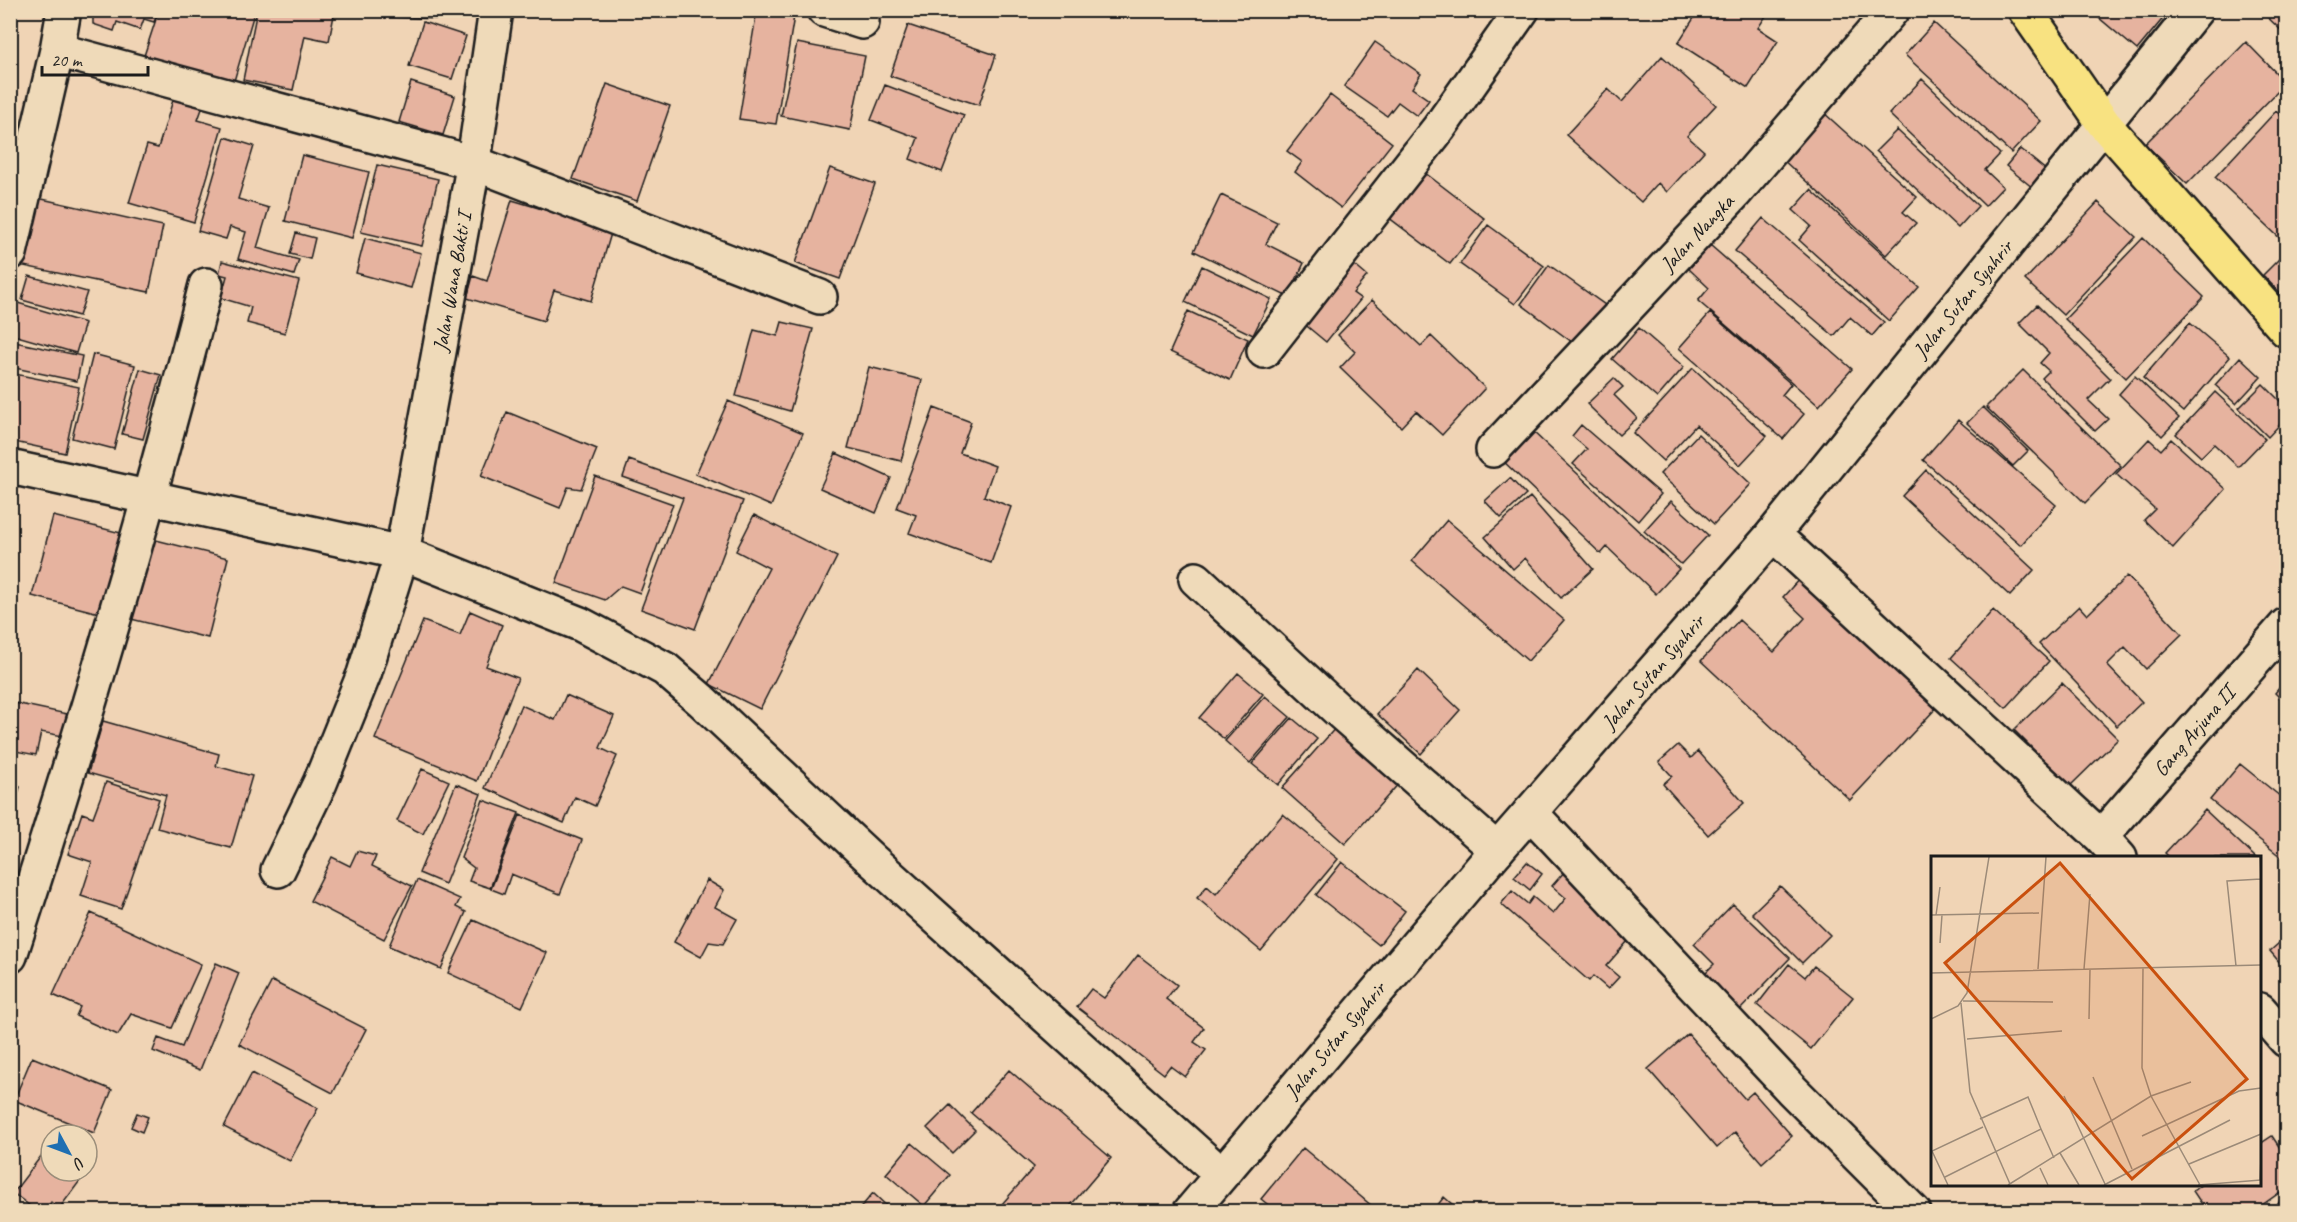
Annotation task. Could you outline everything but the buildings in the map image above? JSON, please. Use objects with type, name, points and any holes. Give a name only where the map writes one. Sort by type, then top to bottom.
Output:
[{"type":"main road","points":[[2025,10],[2104,124],[2286,330]]},
{"type":"street","points":[[10,253],[57,50],[64,10]]},
{"type":"street","name":"Jalan Wana Bakti I","points":[[278,870],[320,783],[364,674],[402,553],[474,163],[496,10]]},
{"type":"street","points":[[824,10],[862,22]]},
{"type":"street","points":[[1264,351],[1439,128],[1522,10]]},
{"type":"street","name":"Jalan Nangka","points":[[1493,450],[1735,193],[1893,10]]},
{"type":"street","name":"Jalan Sutan Syahrir","points":[[1190,1212],[1497,850],[1773,534],[2196,10]]},
{"type":"street","points":[[57,50],[474,163],[820,297]]},
{"type":"street","points":[[10,956],[48,840],[174,409],[206,285]]},
{"type":"street","points":[[10,467],[402,553],[580,624],[665,669],[1221,1174]]},
{"type":"street","points":[[1773,534],[2110,847]]},
{"type":"street","points":[[1196,579],[1338,710],[1497,850]]},
{"type":"street","name":"Gang Arjuna II","points":[[2110,847],[2286,625]]},
{"type":"street","points":[[1530,812],[1782,1080],[1914,1212]]},
{"type":"street","points":[[2261,1012],[2286,1040]]}]
